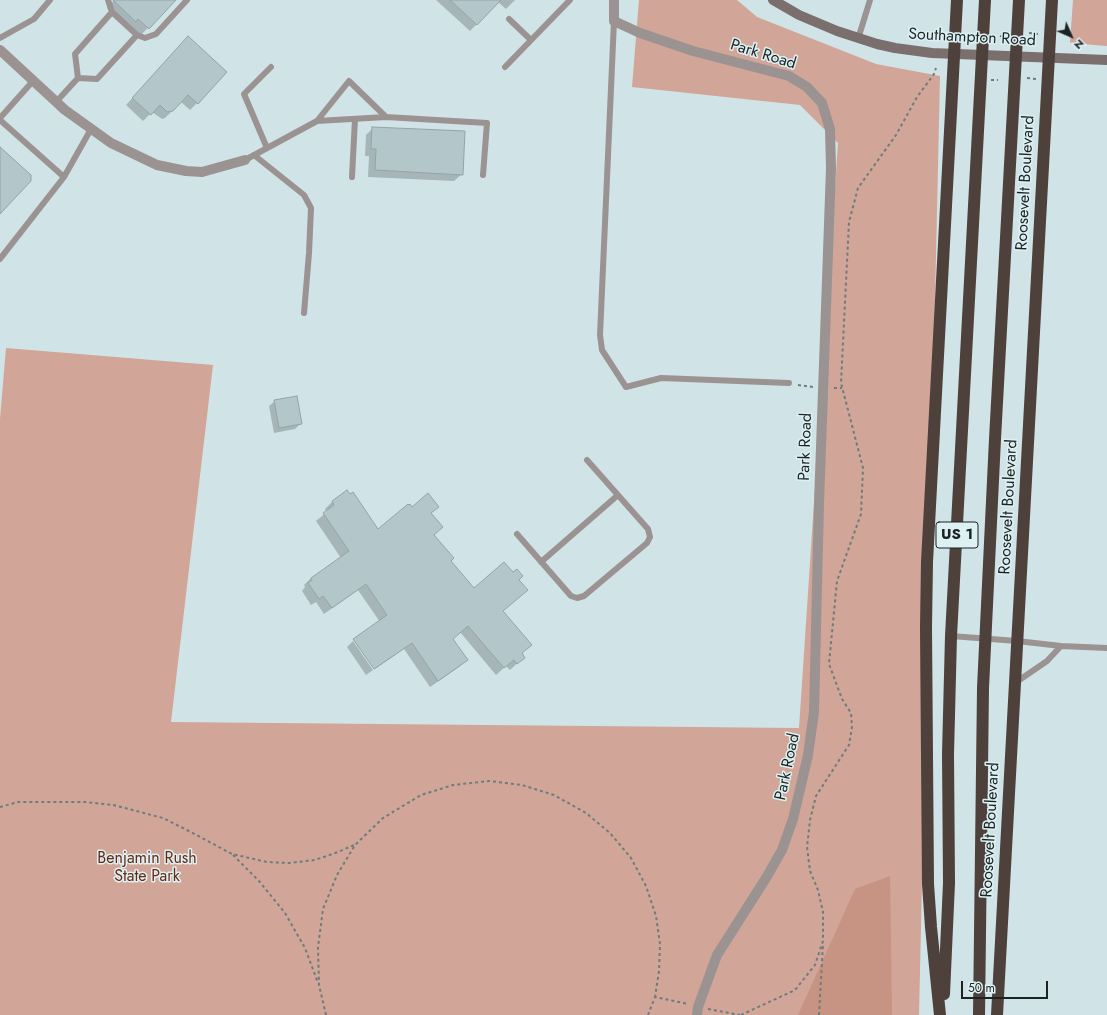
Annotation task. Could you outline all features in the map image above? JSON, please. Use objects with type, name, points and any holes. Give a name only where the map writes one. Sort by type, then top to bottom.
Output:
[{"type":"highway","name":"US 1","points":[[941,1015],[931,927],[928,884],[926,619],[927,562],[957,0]]},
{"type":"highway","name":"US 1","points":[[941,1015],[949,883],[951,636],[986,0]]},
{"type":"highway","name":"Roosevelt Boulevard","points":[[979,1015],[982,752],[986,638],[995,439],[1019,0]]},
{"type":"highway","name":"Roosevelt Boulevard","points":[[997,1015],[1052,0]]},
{"type":"street","points":[[614,0],[614,21]]},
{"type":"street","name":"Southampton Road","points":[[773,0],[818,24],[858,39],[907,50],[932,54],[1107,60]]},
{"type":"street","name":"Park Road","points":[[614,21],[640,33],[693,51],[789,76],[807,86],[822,103],[830,129],[831,168],[819,503],[814,712],[809,748],[793,819],[782,850],[717,955],[698,1007],[700,1012]]},
{"type":"street","points":[[0,50],[65,110],[111,143],[157,165],[202,172],[250,158]]},
{"type":"lane","points":[[0,38],[34,19],[50,0]]},
{"type":"lane","points":[[108,0],[112,12],[136,35],[145,38],[156,34],[187,0]]},
{"type":"lane","points":[[505,67],[570,0]]},
{"type":"lane","points":[[858,39],[870,0]]},
{"type":"lane","points":[[56,102],[78,78],[75,54],[112,12]]},
{"type":"lane","points":[[509,19],[531,40]]},
{"type":"lane","points":[[614,21],[600,335],[602,350],[626,387],[660,378],[789,383]]},
{"type":"lane","points":[[78,78],[97,79],[136,35]]},
{"type":"lane","points":[[266,148],[244,94],[271,67]]},
{"type":"lane","points":[[34,81],[0,119],[64,177]]},
{"type":"lane","points":[[304,312],[311,208],[304,195],[250,158],[317,121],[349,81],[386,117]]},
{"type":"lane","points":[[317,121],[386,117],[487,123],[483,175]]},
{"type":"lane","points":[[352,177],[355,119]]},
{"type":"lane","points":[[0,259],[64,177],[92,129]]},
{"type":"lane","points":[[517,534],[571,596],[577,598],[584,596],[647,543],[650,537],[648,529],[587,460]]},
{"type":"lane","points":[[541,562],[618,495]]},
{"type":"lane","points":[[951,636],[986,638],[1060,646],[1107,648]]},
{"type":"lane","points":[[1015,683],[1047,661],[1060,646]]},
{"type":"path","points":[[1026,33],[1041,34]]},
{"type":"path","points":[[1000,36],[1006,37]]},
{"type":"path","points":[[819,1015],[824,912],[818,890],[810,871],[807,847],[810,820],[816,796],[848,744],[852,727],[851,712],[842,699],[829,664],[837,581],[861,514],[863,468],[841,383],[849,222],[858,188],[896,135],[914,102],[934,74],[936,68]]},
{"type":"path","points":[[1024,78],[1037,79]]},
{"type":"path","points":[[991,80],[998,80]]},
{"type":"path","points":[[789,383],[816,387]]},
{"type":"path","points":[[829,388],[842,388]]},
{"type":"path","points":[[319,985],[318,947],[323,909],[337,875],[355,845],[383,818],[421,795],[453,785],[489,782],[522,786],[554,795],[586,813],[610,833],[630,858],[646,886],[656,916],[660,944],[659,971],[655,997],[648,1015]]},
{"type":"path","points":[[0,807],[18,802],[85,802],[113,805],[163,818],[232,854],[267,862],[289,863],[315,860],[355,845]]},
{"type":"path","points":[[232,854],[259,881],[285,913],[305,948],[319,985],[326,1015]]},
{"type":"path","points":[[700,1012],[741,1015],[795,990],[815,965],[823,941]]},
{"type":"path","points":[[655,997],[692,1005]]},
{"type":"green space","name":"Benjamin Rush State Park","points":[[639,0],[737,0],[757,17],[876,64],[940,76],[919,1015],[0,1015],[0,419],[6,348],[213,365],[171,722],[799,728],[838,143],[800,105],[632,87]]},
{"type":"green space","points":[[1073,0],[1107,0],[1107,46],[1070,43]]},
{"type":"shaded area","points":[[890,876],[892,1015],[798,1015],[855,889]]},
{"type":"building","points":[[113,0],[176,0],[149,29],[138,19],[136,22]]},
{"type":"building","points":[[450,0],[501,0],[477,25]]},
{"type":"building","points":[[188,36],[227,72],[198,104],[188,95],[173,111],[167,112],[160,105],[151,115],[132,98]]},
{"type":"building","points":[[372,127],[465,131],[463,175],[375,170],[376,149],[371,149]]},
{"type":"building","points":[[0,147],[31,175],[31,181],[0,214]]},
{"type":"building","points":[[297,396],[302,424],[279,428],[274,400]]},
{"type":"building","points":[[347,490],[350,494],[353,492],[378,529],[408,504],[412,507],[428,493],[439,507],[431,513],[443,527],[434,535],[454,558],[451,561],[474,588],[504,562],[513,572],[517,569],[523,576],[519,580],[528,590],[503,611],[532,645],[522,653],[525,658],[517,664],[514,660],[504,668],[468,626],[453,639],[468,660],[438,681],[412,643],[374,669],[353,639],[387,615],[366,584],[332,608],[323,596],[319,599],[308,583],[312,580],[311,578],[349,551],[323,513],[334,505],[332,501]]}]
